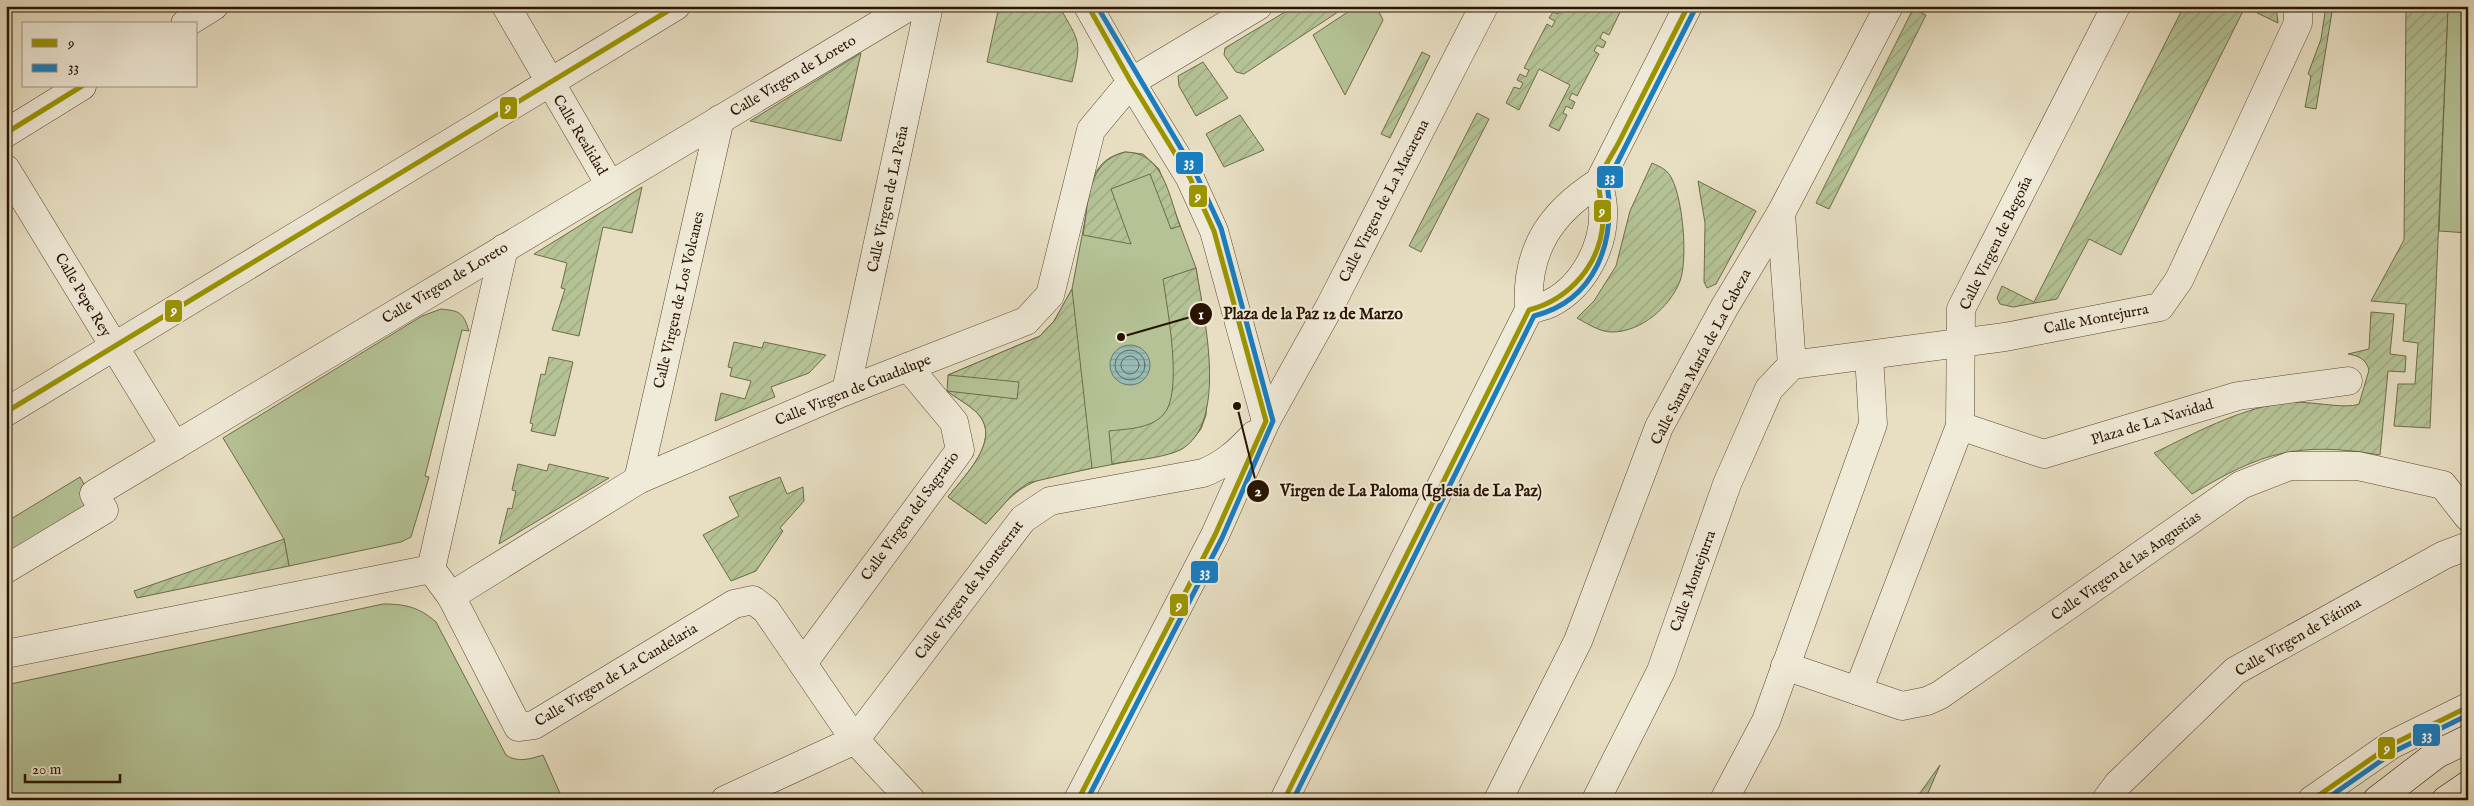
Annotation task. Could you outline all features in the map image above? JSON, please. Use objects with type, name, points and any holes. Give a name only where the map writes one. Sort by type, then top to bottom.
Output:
[{"type":"street","points":[[188,22],[214,6]]},
{"type":"street","name":"Calle Realidad","points":[[506,6],[549,83],[610,185]]},
{"type":"street","points":[[6,412],[676,6]]},
{"type":"street","name":"Calle Virgen de Loreto","points":[[6,569],[104,510],[94,494],[910,6]]},
{"type":"street","name":"Calle Virgen de La Peña","points":[[846,391],[929,6]]},
{"type":"street","points":[[1078,800],[1215,535],[1266,421],[1214,231],[1190,178],[1131,82],[1088,6]]},
{"type":"street","name":"Calle Virgen de Guadalupe","points":[[450,596],[638,480],[846,391],[1026,322],[1050,295],[1091,130],[1131,82],[1258,6]]},
{"type":"street","name":"Calle Virgen de La Macarena","points":[[1266,421],[1330,306],[1484,6]]},
{"type":"street","points":[[1284,800],[1529,310],[1527,287],[1532,261],[1543,237],[1558,215],[1576,196],[1599,182],[1688,6]]},
{"type":"street","name":"Calle Santa María de La Cabeza","points":[[1498,800],[1578,641],[1659,427],[1724,308],[1781,213],[1889,6]]},
{"type":"street","name":"Calle Virgen de Begoña","points":[[1858,691],[1960,426],[1960,309],[2116,6]]},
{"type":"street","name":"Calle Montejurra","points":[[1596,800],[1661,671],[1727,484],[1769,389],[1792,365],[1960,344],[2160,307],[2179,280],[2298,23],[2298,6]]},
{"type":"street","points":[[6,133],[79,88]]},
{"type":"street","name":"Calle Virgen de Los Volcanes","points":[[638,480],[720,119]]},
{"type":"street","name":"Calle Pepe Rey","points":[[6,169],[175,446]]},
{"type":"street","points":[[1529,310],[1551,303],[1574,286],[1591,263],[1601,237],[1603,209],[1599,182]]},
{"type":"street","points":[[1781,213],[1792,365]]},
{"type":"street","points":[[6,654],[430,569],[504,248]]},
{"type":"street","points":[[1724,800],[1766,720],[1873,424],[1869,355]]},
{"type":"street","name":"Calle Virgen del Sagrario","points":[[803,663],[960,450],[954,422],[908,367]]},
{"type":"street","name":"Plaza de La Navidad","points":[[1960,426],[2044,454],[2238,396],[2348,381]]},
{"type":"street","name":"Calle Virgen de Montserrat","points":[[725,800],[855,740],[1022,519],[1050,501],[1202,473],[1216,468],[1236,454],[1266,421]]},
{"type":"street","name":"Calle Virgen de las Angustias","points":[[1785,666],[1902,706],[1927,701],[1940,695],[2241,486],[2290,466],[2358,466],[2442,485],[2468,518]]},
{"type":"street","name":"Calle Virgen de Fátima","points":[[2106,800],[2118,784],[2235,671],[2444,555],[2468,546]]},
{"type":"street","name":"Calle Virgen de La Candelaria","points":[[430,569],[450,596],[518,727],[534,725],[734,604],[753,600],[766,610],[855,740],[911,800]]},
{"type":"street","points":[[2312,800],[2391,745],[2468,707]]},
{"type":"street","points":[[2377,800],[2437,754],[2468,738]]},
{"type":"street","points":[[2446,800],[2468,784]]},
{"type":"green space","points":[[999,6],[1059,6],[1077,42],[1077,58],[1072,82],[987,62]]},
{"type":"green space","points":[[1295,6],[1347,6],[1244,74],[1236,72],[1224,55],[1225,48]]},
{"type":"green space","points":[[1357,6],[1376,6],[1383,20],[1345,95],[1313,35]]},
{"type":"green space","points":[[1560,6],[1623,6],[1609,35],[1603,32],[1600,38],[1606,42],[1603,48],[1597,45],[1594,51],[1599,54],[1577,96],[1572,93],[1569,99],[1575,102],[1572,109],[1566,106],[1563,113],[1567,115],[1559,131],[1549,126],[1570,85],[1539,69],[1519,110],[1506,103],[1514,87],[1520,89],[1523,83],[1517,80],[1520,74],[1526,77],[1529,70],[1524,68],[1547,24],[1552,27],[1555,21],[1549,18],[1553,12],[1558,14],[1562,8]]},
{"type":"green space","points":[[2184,6],[2276,6],[2278,23],[2245,7],[2121,255],[2089,239],[2057,299],[2013,307],[2000,304],[1997,298],[2002,286],[2034,302]]},
{"type":"green space","points":[[2326,6],[2333,6],[2316,109],[2305,107],[2311,76],[2308,74],[2321,39]]},
{"type":"green space","points":[[2406,6],[2448,6],[2430,428],[2394,426],[2398,384],[2415,384],[2418,343],[2403,341],[2406,304],[2371,301],[2404,240]]},
{"type":"green space","points":[[2448,6],[2468,6],[2468,233],[2439,231]]},
{"type":"green space","points":[[1913,9],[1926,15],[1829,209],[1816,203]]},
{"type":"green space","points":[[1422,52],[1430,56],[1390,138],[1381,134]]},
{"type":"green space","points":[[861,53],[841,141],[750,121]]},
{"type":"green space","points":[[1203,62],[1228,98],[1196,116],[1179,86],[1178,76]]},
{"type":"green space","points":[[1477,113],[1489,119],[1421,252],[1409,246]]},
{"type":"green space","points":[[1240,115],[1264,150],[1224,167],[1206,134]]},
{"type":"green space","points":[[1125,152],[1143,154],[1159,169],[1196,268],[1209,365],[1206,415],[1201,429],[1182,449],[1172,453],[1047,477],[1036,481],[1027,485],[1013,496],[986,524],[948,497],[978,457],[986,435],[984,424],[978,414],[947,391],[948,375],[1040,336],[1054,321],[1072,289],[1093,177],[1106,160],[1114,155]]},
{"type":"green space","points":[[1125,152],[1138,154],[1148,159],[1157,168],[1168,190],[1180,226],[1171,229],[1150,174],[1111,189],[1131,244],[1083,235],[1089,197],[1096,174],[1112,157]]},
{"type":"green space","points":[[1652,163],[1668,173],[1676,189],[1679,201],[1684,245],[1684,259],[1680,281],[1662,309],[1644,323],[1623,331],[1603,331],[1577,318],[1594,301],[1616,266],[1630,211]]},
{"type":"green space","points":[[1698,181],[1756,211],[1716,284],[1707,288],[1704,282],[1705,223]]},
{"type":"green space","points":[[642,187],[632,233],[603,227],[579,336],[552,330],[565,289],[561,288],[567,263],[534,254]]},
{"type":"green space","points":[[1196,268],[1207,338],[1209,366],[1209,393],[1205,417],[1195,437],[1180,450],[1155,457],[1112,464],[1109,431],[1145,426],[1158,420],[1169,404],[1173,370],[1163,279]]},
{"type":"green space","points":[[1072,289],[1092,468],[1028,483],[1014,493],[986,524],[948,497],[978,457],[986,435],[984,424],[978,414],[947,391],[1017,399],[1019,382],[948,375],[1040,336],[1054,321]]},
{"type":"green space","points":[[441,309],[457,312],[463,316],[469,331],[462,330],[425,476],[429,477],[411,537],[401,542],[289,566],[284,539],[223,438],[422,316]]},
{"type":"green space","points":[[2371,312],[2394,314],[2390,354],[2406,356],[2405,372],[2388,371],[2380,455],[2326,449],[2303,450],[2282,454],[2239,468],[2192,494],[2154,453],[2216,423],[2265,406],[2291,402],[2344,406],[2359,404],[2369,370],[2362,359],[2348,354],[2369,349]]},
{"type":"green space","points":[[734,342],[762,348],[764,342],[826,355],[809,373],[771,387],[775,397],[715,421],[721,393],[745,399],[751,381],[730,376],[732,368],[728,367]]},
{"type":"green space","points":[[549,357],[573,362],[555,436],[531,431],[533,424],[530,423],[541,374],[545,375]]},
{"type":"green space","points":[[518,464],[547,471],[549,464],[609,478],[499,544],[508,508],[512,509],[516,491],[512,490]]},
{"type":"green space","points":[[80,477],[102,517],[6,574],[6,522]]},
{"type":"green space","points":[[780,477],[787,494],[803,487],[804,501],[780,528],[783,531],[756,571],[731,581],[703,535],[739,516],[729,497]]},
{"type":"green space","points":[[284,539],[289,566],[137,598],[134,591]]},
{"type":"green space","points":[[383,604],[411,607],[424,613],[436,622],[506,755],[520,760],[543,755],[563,800],[6,800],[6,685]]},
{"type":"green space","points":[[1940,765],[1925,800],[1915,800]]},
{"type":"water","points":[[1134,345],[1141,348],[1147,354],[1150,365],[1149,373],[1141,382],[1134,385],[1126,385],[1119,382],[1111,373],[1110,361],[1113,354],[1122,346]]},
{"type":"transit line","name":"9","points":[[6,412],[676,6]]},
{"type":"transit line","name":"9","points":[[1078,800],[1215,535],[1266,421],[1214,231],[1190,178],[1131,82],[1088,6]]},
{"type":"transit line","name":"33","points":[[1087,800],[1222,538],[1273,421],[1221,228],[1196,174],[1097,6]]},
{"type":"transit line","name":"9","points":[[1284,800],[1529,310],[1544,305],[1558,297],[1570,288],[1590,265],[1601,236],[1603,220],[1599,190],[1600,178],[1688,6]]},
{"type":"transit line","name":"33","points":[[1293,800],[1534,316],[1555,308],[1573,297],[1587,282],[1597,266],[1604,247],[1608,226],[1607,183],[1695,9]]},
{"type":"transit line","name":"9","points":[[6,133],[79,88]]},
{"type":"transit line","name":"9","points":[[2312,800],[2391,745],[2468,707]]},
{"type":"transit line","name":"33","points":[[2325,800],[2395,751],[2468,715]]},
{"type":"place","name":"Plaza de la Paz 12 de Marzo","points":[[1121,337]]},
{"type":"place","name":"Virgen de La Paloma (Iglesia de La Paz)","points":[[1237,406]]}]
